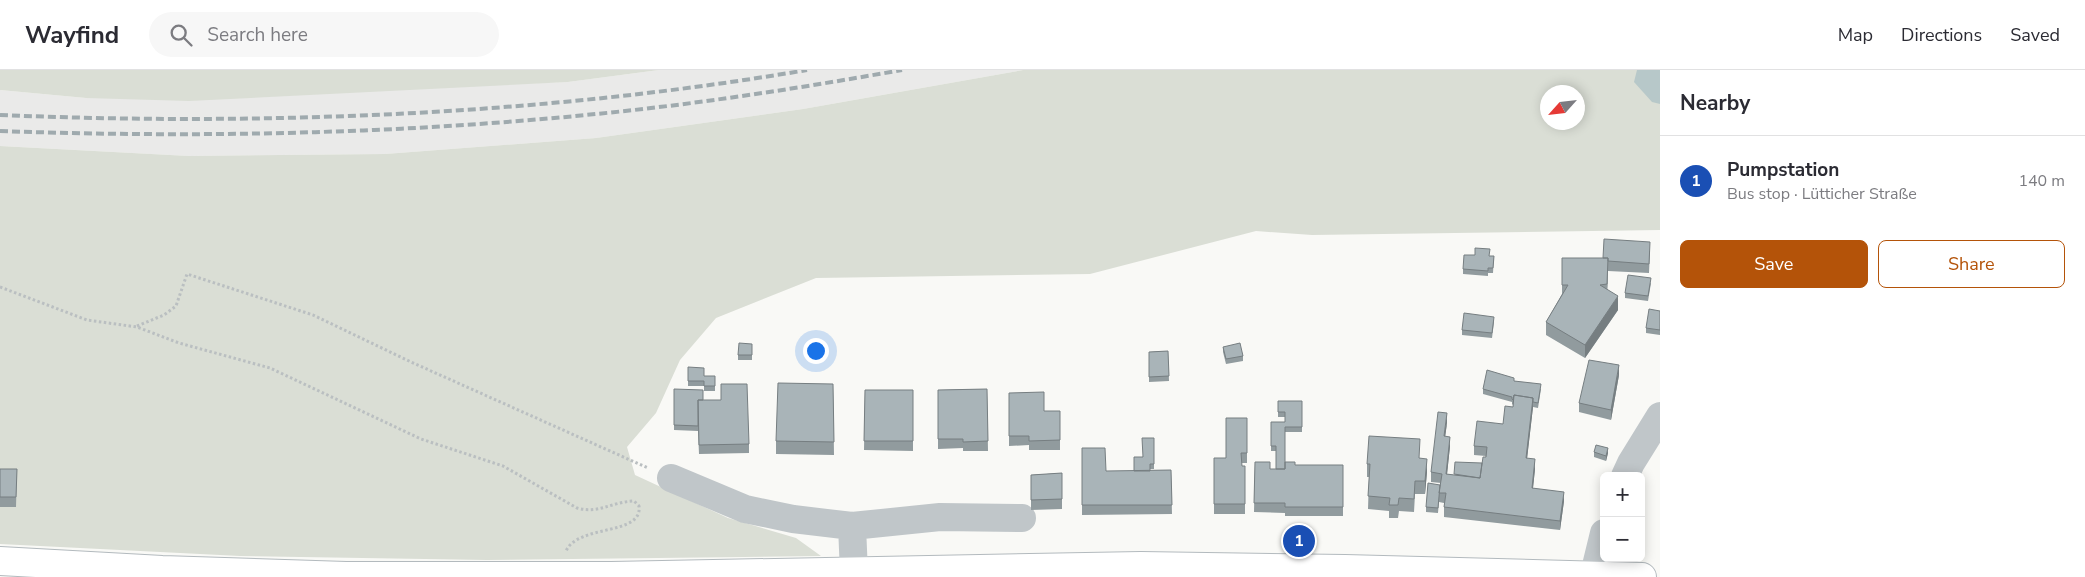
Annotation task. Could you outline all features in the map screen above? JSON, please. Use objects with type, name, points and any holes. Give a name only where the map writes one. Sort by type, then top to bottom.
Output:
[{"type":"main road","points":[[0,560],[162,570],[346,576],[602,576],[1151,566],[1594,574],[1642,577]]},
{"type":"street","points":[[1627,472],[1660,416]]},
{"type":"street","points":[[671,478],[745,509],[793,519],[852,526],[940,517],[1022,518]]},
{"type":"street","points":[[852,526],[854,572]]},
{"type":"street","points":[[1594,574],[1600,549]]},
{"type":"path","points":[[137,327],[164,315],[176,306],[187,274],[313,315],[411,362],[671,478]]},
{"type":"path","points":[[0,287],[87,320],[137,327],[179,343],[270,368],[421,438],[503,466],[577,508],[589,511],[634,501],[640,506],[638,519],[616,528],[583,536],[569,544],[565,552]]},
{"type":"shaded area","points":[[0,70],[659,70],[568,82],[189,101],[86,98],[0,90]]},
{"type":"shaded area","points":[[659,70],[1023,70],[803,109],[596,138],[385,154],[189,156],[0,146],[0,90],[86,98],[568,82]]},
{"type":"shaded area","points":[[1023,70],[1660,70],[1660,230],[1312,235],[1256,231],[1090,274],[816,278],[716,318],[680,360],[656,413],[627,447],[635,475],[728,518],[796,538],[821,556],[487,560],[240,556],[0,544],[0,146],[189,156],[385,154],[596,138],[803,109]]},
{"type":"shaded area","points":[[1637,70],[1660,70],[1660,104],[1652,102],[1634,82]]},
{"type":"building","points":[[1604,239],[1650,242],[1649,264],[1608,261],[1608,258],[1603,258]]},
{"type":"building","points":[[1475,248],[1490,249],[1489,256],[1494,256],[1493,268],[1488,268],[1488,271],[1463,269],[1464,255],[1475,255]]},
{"type":"building","points":[[1562,258],[1608,258],[1607,284],[1600,285],[1618,296],[1585,345],[1546,322],[1568,285],[1562,285]]},
{"type":"building","points":[[1628,275],[1651,278],[1648,296],[1625,293]]},
{"type":"building","points":[[1649,309],[1660,311],[1660,330],[1646,328]]},
{"type":"building","points":[[1464,313],[1494,317],[1492,333],[1462,330]]},
{"type":"building","points":[[739,343],[752,344],[752,355],[738,355]]},
{"type":"building","points":[[1240,343],[1243,356],[1226,359],[1223,347]]},
{"type":"building","points":[[1168,351],[1169,376],[1149,377],[1149,352]]},
{"type":"building","points":[[1589,360],[1619,365],[1611,410],[1579,403]]},
{"type":"building","points":[[688,367],[704,368],[704,376],[715,376],[715,386],[704,386],[704,381],[688,381]]},
{"type":"building","points":[[1487,370],[1514,378],[1514,381],[1541,384],[1538,403],[1533,402],[1533,398],[1514,395],[1513,400],[1512,397],[1483,389]]},
{"type":"building","points":[[778,383],[833,384],[834,442],[776,441]]},
{"type":"building","points":[[721,384],[747,384],[749,444],[699,445],[698,400],[721,400]]},
{"type":"building","points":[[674,389],[703,390],[703,400],[698,400],[698,426],[674,425]]},
{"type":"building","points":[[987,389],[988,441],[963,442],[963,439],[938,439],[938,390]]},
{"type":"building","points":[[865,390],[913,390],[913,441],[864,441]]},
{"type":"building","points":[[1044,392],[1044,411],[1060,411],[1060,440],[1029,441],[1029,436],[1009,436],[1009,393]]},
{"type":"building","points":[[1514,395],[1533,398],[1526,458],[1535,459],[1532,488],[1564,492],[1560,521],[1444,507],[1446,493],[1439,493],[1442,474],[1431,472],[1438,412],[1447,413],[1444,436],[1450,437],[1446,474],[1480,478],[1483,457],[1486,457],[1487,447],[1474,446],[1477,421],[1503,424],[1505,406],[1513,407]]},
{"type":"building","points":[[1278,401],[1302,401],[1302,427],[1285,427],[1285,469],[1276,469],[1276,446],[1271,446],[1271,422],[1285,422],[1285,412],[1278,412]]},
{"type":"building","points":[[1226,418],[1247,418],[1247,453],[1241,453],[1242,466],[1245,466],[1245,504],[1214,504],[1214,458],[1226,458]]},
{"type":"building","points":[[1369,436],[1420,439],[1419,458],[1427,459],[1425,481],[1415,481],[1414,499],[1399,498],[1398,505],[1389,505],[1390,498],[1368,496],[1370,464],[1367,464]]},
{"type":"building","points":[[1142,438],[1154,438],[1154,464],[1150,464],[1150,471],[1134,471],[1134,457],[1143,457]]},
{"type":"building","points":[[1596,445],[1608,448],[1606,456],[1594,452]]},
{"type":"building","points":[[1082,448],[1105,448],[1106,471],[1171,470],[1172,505],[1082,505]]},
{"type":"building","points":[[1255,462],[1270,462],[1270,469],[1285,469],[1285,462],[1295,462],[1295,465],[1343,465],[1343,507],[1285,507],[1285,503],[1254,503]]},
{"type":"building","points":[[1455,462],[1482,463],[1480,478],[1454,474]]},
{"type":"building","points":[[0,469],[17,469],[16,497],[0,497]]},
{"type":"building","points":[[1062,473],[1062,499],[1031,500],[1031,475]]},
{"type":"building","points":[[1428,483],[1440,485],[1438,508],[1426,507]]},
{"type":"railway","points":[[0,115],[202,119],[405,114],[607,98],[807,70]]},
{"type":"railway","points":[[0,131],[149,134],[298,133],[522,121],[711,100],[902,70]]},
{"type":"place","name":"Pumpstation","points":[[1299,541]]}]
